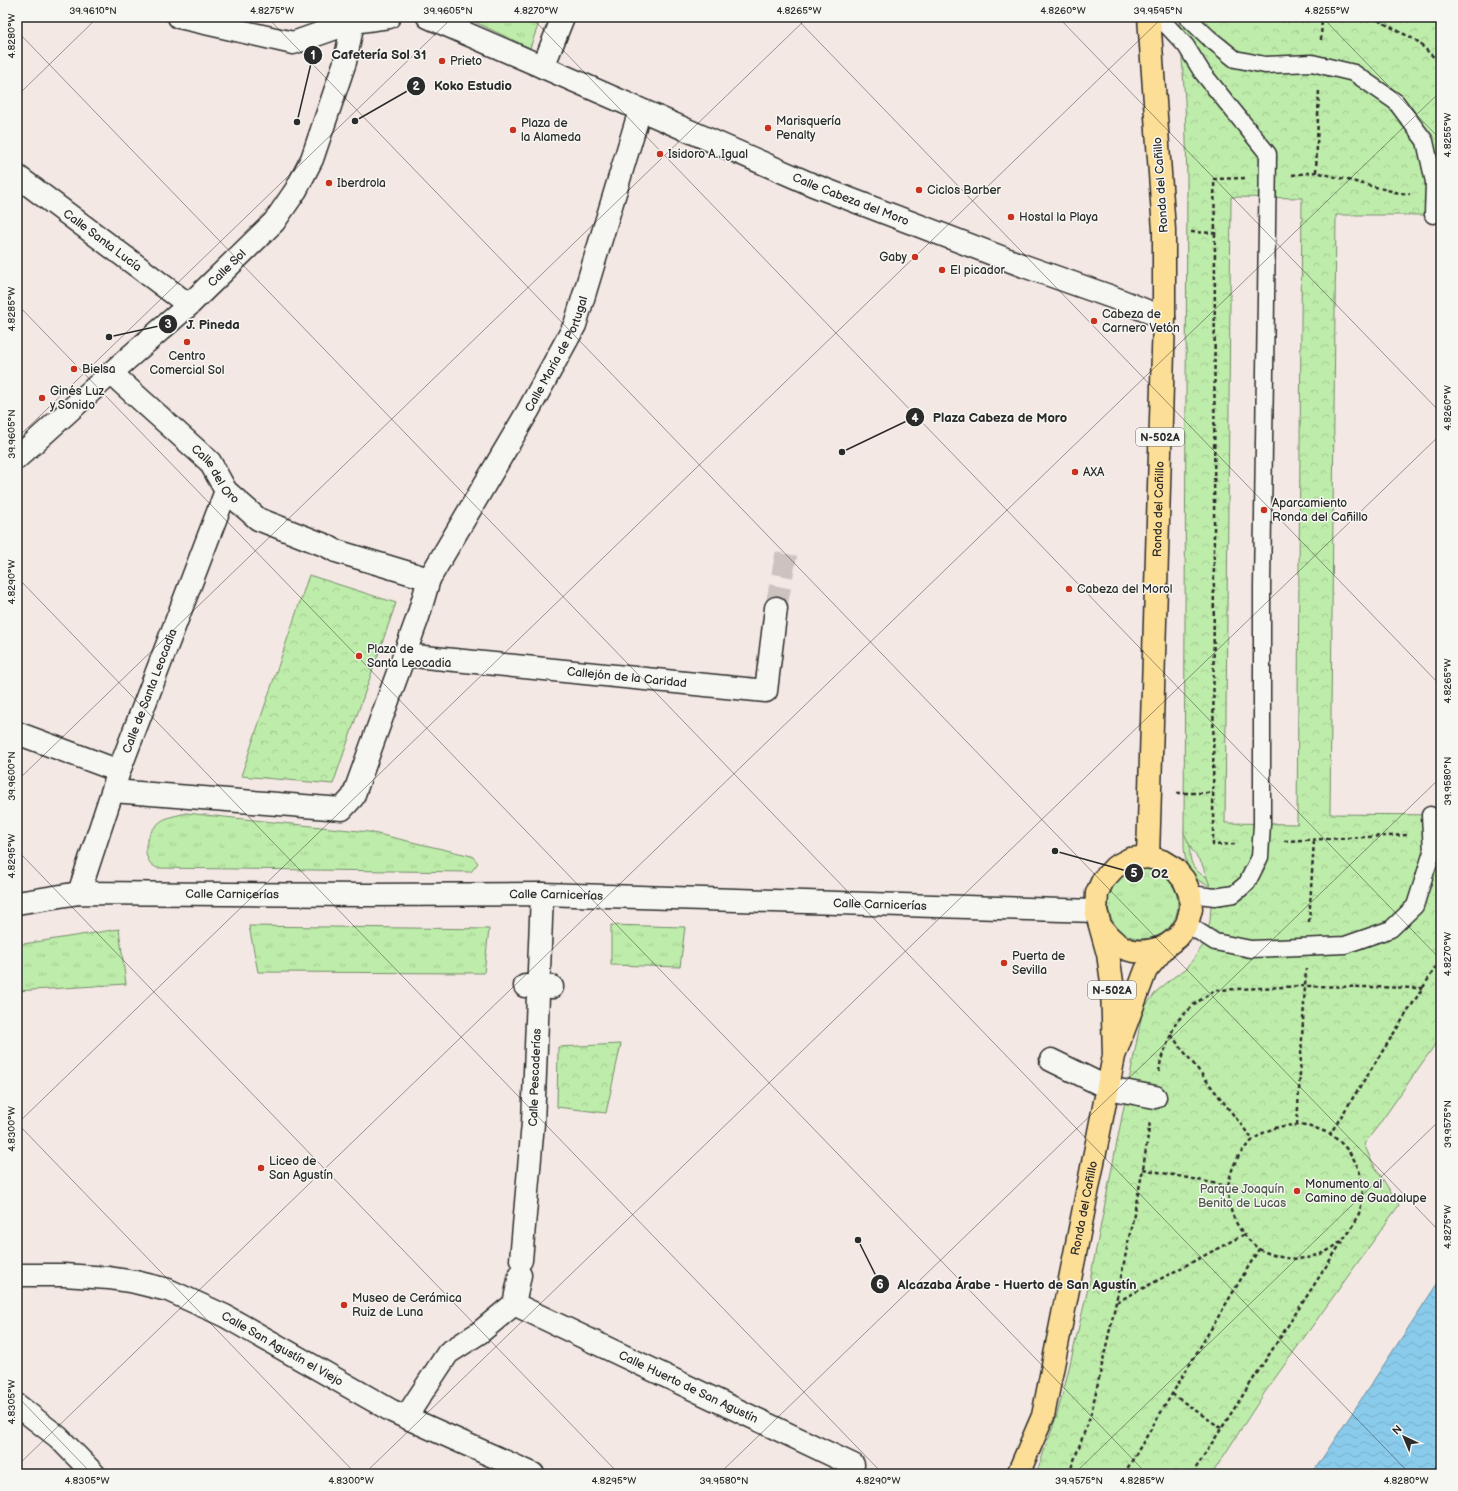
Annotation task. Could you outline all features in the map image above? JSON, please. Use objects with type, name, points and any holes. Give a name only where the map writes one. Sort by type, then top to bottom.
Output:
[{"type":"main road","name":"Ronda del Cañillo","points":[[1148,857],[1164,318],[1164,230],[1149,17]]},
{"type":"main road","name":"Ronda del Cañillo","points":[[1018,1474],[1042,1416],[1114,1056],[1146,970],[1166,946],[1178,937],[1187,924],[1191,909],[1190,894],[1184,880],[1175,868],[1162,861],[1148,857],[1130,859],[1115,867],[1103,880],[1096,893],[1099,918],[1108,954],[1112,982],[1114,1056]]},
{"type":"main road","name":"Ronda del Cañillo","points":[[1099,918],[1109,938],[1121,947],[1136,952],[1151,952],[1166,946]]},
{"type":"street","points":[[179,17],[293,43],[351,20],[389,17]]},
{"type":"street","points":[[428,17],[543,67],[563,17]]},
{"type":"street","name":"Calle Sol","points":[[17,458],[189,305],[274,222],[296,190],[312,159],[345,62],[351,20]]},
{"type":"street","name":"Calle Cabeza del Moro","points":[[543,67],[813,185],[1024,266],[1112,297],[1164,318]]},
{"type":"street","name":"Calle María de Portugal","points":[[429,579],[524,417],[575,325],[640,110]]},
{"type":"street","name":"Calle Santa Lucía","points":[[17,176],[189,305]]},
{"type":"street","name":"Calle del Oro","points":[[111,373],[210,462],[226,491],[258,519],[327,546],[336,551],[429,579]]},
{"type":"street","name":"Calle de Santa Leocadia","points":[[79,893],[119,771],[226,491]]},
{"type":"street","points":[[113,791],[342,809],[353,797],[404,655],[429,579]]},
{"type":"street","name":"Callejón de la Caridad","points":[[404,655],[766,691],[776,608]]},
{"type":"street","points":[[17,733],[119,771]]},
{"type":"street","name":"Calle Carnicerías","points":[[17,903],[79,893],[367,895],[542,894],[1099,918]]},
{"type":"street","name":"Calle Pescaderías","points":[[514,1304],[521,1268],[533,1123],[542,894]]},
{"type":"street","points":[[1051,1060],[1108,1088],[1155,1097]]},
{"type":"street","name":"Calle San Agustín el Viejo","points":[[17,1275],[63,1275],[109,1278],[135,1282],[168,1290],[225,1316],[392,1411],[533,1474]]},
{"type":"street","points":[[406,1417],[448,1353],[479,1333],[514,1304]]},
{"type":"street","name":"Calle Huerto de San Agustín","points":[[514,1304],[855,1469]]},
{"type":"street","points":[[17,1405],[58,1437],[94,1474]]},
{"type":"lane","points":[[1159,17],[1186,46],[1202,72],[1268,154],[1262,588],[1262,824],[1260,857],[1247,883],[1234,894],[1215,897],[1190,894]]},
{"type":"lane","points":[[1187,17],[1209,38],[1235,59],[1265,65],[1312,63],[1354,73],[1396,102],[1425,142],[1434,182],[1433,215]]},
{"type":"lane","points":[[1187,924],[1215,942],[1251,949],[1345,945],[1391,929],[1415,906],[1432,852],[1430,815]]},
{"type":"path","points":[[1316,172],[1322,17]]},
{"type":"path","points":[[1372,17],[1417,41],[1441,64]]},
{"type":"path","points":[[1150,792],[1213,793]]},
{"type":"path","points":[[1297,1125],[1314,840]]},
{"type":"path","points":[[1330,1134],[1441,960]]},
{"type":"path","points":[[1069,1474],[1091,1414],[1116,1302],[1143,1169],[1161,1059],[1176,1022],[1196,1003],[1215,990],[1305,986],[1423,988]]},
{"type":"path","points":[[1171,1035],[1253,1140]]},
{"type":"path","points":[[1192,1474],[1346,1237],[1358,1217],[1363,1194],[1362,1182],[1355,1160],[1340,1141],[1320,1129],[1297,1125],[1274,1128],[1253,1140],[1239,1156],[1234,1165],[1228,1186],[1230,1207],[1233,1217],[1244,1235],[1259,1249],[1281,1258],[1293,1259],[1305,1258],[1327,1251],[1346,1237]]},
{"type":"path","points":[[1143,1169],[1228,1186]]},
{"type":"path","points":[[1116,1302],[1244,1235]]},
{"type":"path","points":[[1124,1474],[1259,1249]]},
{"type":"path","points":[[1172,1394],[1221,1428]]},
{"type":"green space","points":[[517,17],[541,17],[530,48],[475,22]]},
{"type":"green space","name":"Parque Joaquín Benito de Lucas","points":[[1179,17],[1441,17],[1441,215],[1336,215],[1330,814],[1441,815],[1441,1036],[1364,1144],[1372,1162],[1399,1205],[1265,1392],[1212,1474],[1036,1474],[1056,1418],[1090,1280],[1143,1009],[1157,991],[1187,968],[1204,944],[1210,921],[1212,891],[1202,864],[1192,850],[1184,833],[1187,179],[1185,101]],"holes":[[[1231,197],[1302,198],[1297,824],[1225,823]]]},
{"type":"green space","points":[[309,575],[396,603],[333,784],[241,776]]},
{"type":"green space","points":[[1185,810],[1191,810],[1191,861],[1198,871],[1209,878],[1211,886],[1200,881],[1192,874],[1187,865],[1184,844]]},
{"type":"green space","points":[[186,813],[369,832],[472,856],[478,863],[471,872],[157,868],[149,862],[146,854],[149,836],[160,822],[167,818]]},
{"type":"green space","points":[[1136,869],[1150,869],[1163,875],[1172,884],[1176,890],[1178,904],[1176,918],[1168,929],[1157,937],[1150,939],[1136,939],[1129,937],[1118,929],[1110,918],[1108,911],[1108,897],[1110,890],[1118,879],[1129,871]]},
{"type":"green space","points":[[611,925],[685,927],[680,967],[611,965]]},
{"type":"green space","points":[[249,926],[489,929],[484,973],[258,972]]},
{"type":"green space","points":[[119,929],[126,984],[17,991],[17,945]]},
{"type":"green space","points":[[621,1044],[606,1113],[557,1107],[558,1047]]},
{"type":"water","points":[[1441,1278],[1441,1474],[1312,1474]]},
{"type":"tunnel","points":[[776,608],[788,545]]},
{"type":"place","name":"Prieto","points":[[442,61]]},
{"type":"place","name":"Koko Estudio","points":[[355,121]]},
{"type":"place","name":"Cafetería Sol 31","points":[[297,122]]},
{"type":"place","name":"Marisquería Penalty","points":[[768,128]]},
{"type":"place","name":"Plaza de la Alameda","points":[[513,130]]},
{"type":"place","name":"Isidoro A. Igual","points":[[660,154]]},
{"type":"place","name":"Iberdrola","points":[[329,183]]},
{"type":"place","name":"Ciclos Barber","points":[[919,190]]},
{"type":"place","name":"Hostal la Playa","points":[[1011,217]]},
{"type":"place","name":"Gaby","points":[[915,257]]},
{"type":"place","name":"El picador","points":[[942,270]]},
{"type":"place","name":"Cabeza de Carnero Vetón","points":[[1094,321]]},
{"type":"place","name":"J. Pineda","points":[[109,337]]},
{"type":"place","name":"Centro Comercial Sol","points":[[187,342]]},
{"type":"place","name":"Bielsa","points":[[74,369]]},
{"type":"place","name":"Ginés Luz y Sonido","points":[[42,398]]},
{"type":"place","name":"Plaza Cabeza de Moro","points":[[842,452]]},
{"type":"place","name":"AXA","points":[[1075,472]]},
{"type":"place","name":"Aparcamiento Ronda del Cañillo","points":[[1264,510]]},
{"type":"place","name":"Cabeza del Morol","points":[[1069,589]]},
{"type":"place","name":"Plaza de Santa Leocadia","points":[[359,656]]},
{"type":"place","name":"O2","points":[[1055,851]]},
{"type":"place","name":"Puerta de Sevilla","points":[[1004,963]]},
{"type":"place","name":"Liceo de San Agustín","points":[[261,1168]]},
{"type":"place","name":"Monumento al Camino de Guadalupe","points":[[1297,1191]]},
{"type":"place","name":"Alcazaba Árabe - Huerto de San Agustín","points":[[858,1240]]},
{"type":"place","name":"Museo de Cerámica Ruiz de Luna","points":[[344,1305]]}]
